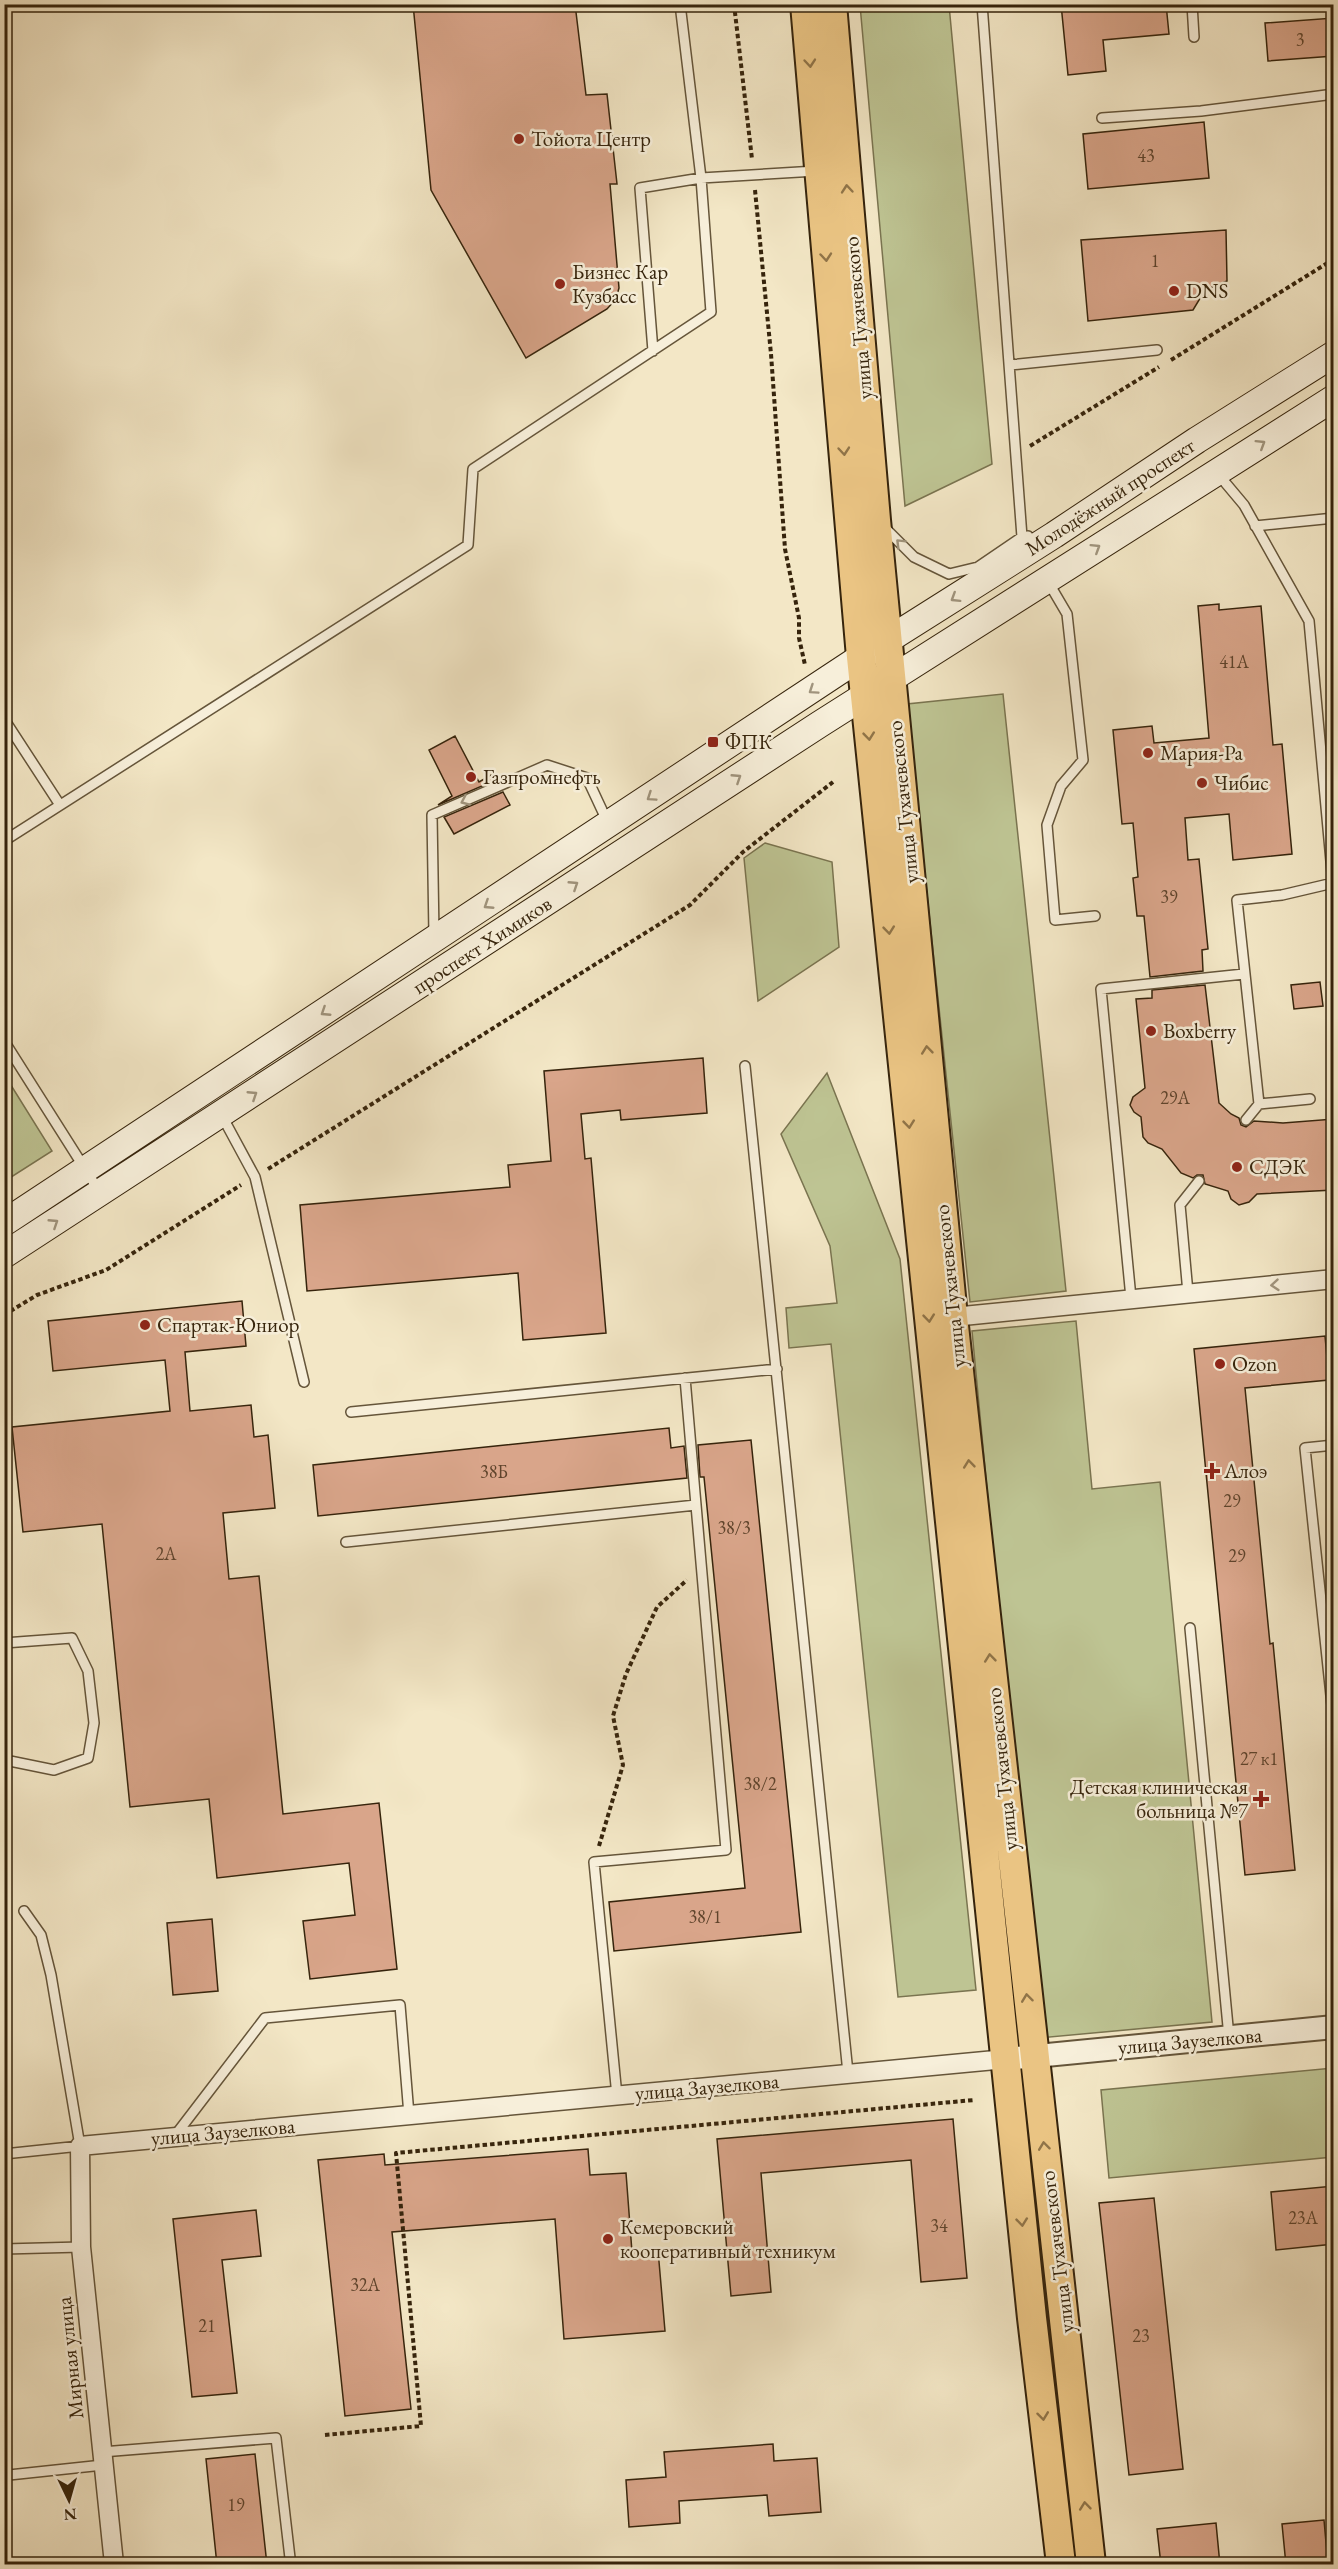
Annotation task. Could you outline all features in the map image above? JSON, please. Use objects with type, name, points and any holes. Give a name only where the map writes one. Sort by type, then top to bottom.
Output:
[{"type":"main road","name":"улица Тухачевского","points":[[805,4],[861,657],[1032,2318],[1060,2565]]},
{"type":"main road","name":"улица Тухачевского","points":[[831,4],[887,640],[953,1317],[1091,2565]]},
{"type":"main road","name":"Молодёжный проспект","points":[[887,640],[1334,354]]},
{"type":"main road","name":"Молодёжный проспект","points":[[960,634],[1334,398]]},
{"type":"main road","name":"проспект Химиков","points":[[4,1255],[960,634]]},
{"type":"main road","name":"проспект Химиков","points":[[4,1223],[887,640]]},
{"type":"street","points":[[953,1317],[1334,1279]]},
{"type":"street","name":"улица Заузелкова","points":[[80,2146],[1334,2027]]},
{"type":"street","name":"Мирная улица","points":[[80,2146],[81,2247],[114,2565]]},
{"type":"lane","points":[[4,841],[468,545],[473,469],[711,312],[701,178],[680,4]]},
{"type":"lane","points":[[982,4],[1023,537]]},
{"type":"lane","points":[[1192,4],[1194,37]]},
{"type":"lane","points":[[1102,118],[1201,111],[1334,94]]},
{"type":"lane","points":[[653,351],[640,188],[701,178],[819,170]]},
{"type":"lane","points":[[1010,365],[1157,350]]},
{"type":"lane","points":[[1216,472],[1244,505],[1309,621],[1333,883],[1282,895],[1237,900],[1259,1104]]},
{"type":"lane","points":[[1255,526],[1334,518]]},
{"type":"lane","points":[[876,520],[914,557],[949,574],[978,567],[1023,537],[1054,535]]},
{"type":"lane","points":[[1046,579],[1067,614],[1083,760],[1061,786],[1047,825],[1055,920],[1095,916]]},
{"type":"lane","points":[[4,719],[60,805]]},
{"type":"lane","points":[[434,940],[432,815],[547,765],[587,778],[609,825]]},
{"type":"lane","points":[[1131,1298],[1101,989],[1244,974]]},
{"type":"lane","points":[[4,1041],[101,1193]]},
{"type":"lane","points":[[744,1066],[848,2073]]},
{"type":"lane","points":[[1246,1120],[1259,1104],[1310,1099]]},
{"type":"lane","points":[[222,1115],[255,1177],[304,1382]]},
{"type":"lane","points":[[1188,1293],[1180,1205],[1199,1181]]},
{"type":"lane","points":[[351,1412],[777,1369]]},
{"type":"lane","points":[[617,2096],[594,1862],[726,1850],[685,1378]]},
{"type":"lane","points":[[1334,1445],[1305,1448],[1334,1724]]},
{"type":"lane","points":[[346,1542],[696,1505]]},
{"type":"lane","points":[[1190,1628],[1229,2037]]},
{"type":"lane","points":[[4,1643],[72,1638],[88,1671],[94,1723],[88,1758],[54,1770],[6,1760],[4,1749]]},
{"type":"lane","points":[[4,2154],[80,2146],[51,1975],[41,1935],[24,1911]]},
{"type":"lane","points":[[174,2137],[265,2018],[400,2005],[410,2115]]},
{"type":"lane","points":[[4,2249],[81,2247]]},
{"type":"lane","points":[[6,2476],[103,2459],[276,2438],[290,2558]]},
{"type":"path","points":[[734,4],[754,174],[771,354],[785,549],[799,618],[798,638],[806,667]]},
{"type":"path","points":[[1016,455],[1334,259]]},
{"type":"path","points":[[4,1315],[37,1295],[105,1270],[690,905],[743,852],[833,782]]},
{"type":"path","points":[[594,1862],[622,1765],[613,1716],[626,1674],[657,1607],[701,1568]]},
{"type":"path","points":[[325,2435],[421,2426],[396,2153],[974,2100]]},
{"type":"green space","points":[[860,5],[949,5],[992,464],[905,506]]},
{"type":"green space","points":[[1003,694],[1066,1291],[970,1302],[907,704]]},
{"type":"green space","points":[[765,843],[832,862],[839,947],[758,1001],[744,858]]},
{"type":"green space","points":[[827,1073],[900,1259],[976,1990],[898,1997],[831,1344],[789,1348],[786,1308],[837,1303],[830,1246],[781,1134]]},
{"type":"green space","points":[[4,1074],[52,1151],[5,1181],[4,1181]]},
{"type":"green space","points":[[1076,1321],[1092,1489],[1160,1482],[1212,2022],[1039,2038],[972,1331]]},
{"type":"green space","points":[[1333,2068],[1333,2157],[1109,2178],[1101,2090]]},
{"type":"building","name":"Тойота Центр","points":[[413,4],[575,4],[586,95],[607,94],[617,184],[610,184],[619,288],[616,299],[607,309],[526,358],[431,190]]},
{"type":"building","points":[[1061,4],[1166,4],[1169,34],[1103,40],[1106,71],[1068,75]]},
{"type":"building","points":[[1334,18],[1334,56],[1268,61],[1265,23]]},
{"type":"building","points":[[1204,122],[1209,178],[1088,189],[1083,134]]},
{"type":"building","points":[[1226,230],[1227,281],[1205,290],[1193,310],[1088,321],[1081,240]]},
{"type":"building","points":[[1219,604],[1219,610],[1261,606],[1273,745],[1282,744],[1292,854],[1233,860],[1229,814],[1185,818],[1188,860],[1199,859],[1208,949],[1202,950],[1203,971],[1150,977],[1144,916],[1137,916],[1133,878],[1138,877],[1133,823],[1122,824],[1113,730],[1152,726],[1154,743],[1209,738],[1198,606]]},
{"type":"building","points":[[455,736],[479,782],[493,774],[496,780],[438,805],[452,796],[429,750]]},
{"type":"building","points":[[503,792],[510,805],[454,834],[444,817]]},
{"type":"building","points":[[1320,982],[1323,1006],[1294,1009],[1291,985]]},
{"type":"building","points":[[1205,985],[1219,1103],[1239,1118],[1241,1125],[1246,1127],[1254,1121],[1283,1123],[1334,1119],[1334,1190],[1257,1194],[1249,1202],[1239,1205],[1231,1199],[1228,1191],[1205,1184],[1203,1175],[1193,1178],[1181,1173],[1162,1149],[1148,1143],[1143,1137],[1141,1117],[1130,1105],[1133,1097],[1145,1088],[1136,999],[1152,998],[1152,990]]},
{"type":"building","points":[[703,1058],[707,1113],[621,1120],[620,1110],[581,1114],[585,1159],[591,1158],[606,1333],[523,1340],[518,1273],[307,1291],[300,1205],[510,1187],[508,1165],[551,1161],[544,1071]]},
{"type":"building","points":[[242,1301],[246,1346],[185,1352],[190,1411],[251,1405],[254,1437],[268,1435],[275,1508],[223,1513],[229,1579],[259,1576],[283,1814],[379,1803],[397,1969],[310,1979],[303,1921],[355,1915],[349,1863],[217,1878],[209,1799],[130,1807],[102,1524],[23,1532],[12,1427],[170,1411],[165,1360],[53,1371],[48,1321]]},
{"type":"building","points":[[1325,1336],[1329,1380],[1245,1388],[1295,1870],[1245,1875],[1194,1349]]},
{"type":"building","points":[[669,1428],[671,1448],[684,1446],[687,1478],[318,1516],[313,1465]]},
{"type":"building","points":[[751,1440],[801,1932],[614,1951],[609,1902],[745,1888],[704,1477],[700,1477],[698,1445]]},
{"type":"building","points":[[212,1919],[218,1991],[173,1995],[167,1923]]},
{"type":"building","points":[[953,2119],[967,2278],[921,2282],[911,2160],[761,2173],[771,2292],[731,2296],[717,2139]]},
{"type":"building","points":[[588,2149],[590,2175],[626,2173],[632,2252],[658,2250],[665,2331],[564,2339],[555,2219],[392,2232],[411,2409],[345,2416],[318,2160],[384,2154],[385,2165]]},
{"type":"building","points":[[1334,2186],[1334,2244],[1276,2250],[1271,2192]]},
{"type":"building","points":[[1154,2198],[1183,2469],[1129,2475],[1099,2203]]},
{"type":"building","points":[[256,2210],[261,2256],[222,2260],[237,2393],[192,2397],[173,2219]]},
{"type":"building","points":[[773,2444],[774,2461],[817,2458],[821,2512],[769,2516],[767,2495],[679,2501],[680,2523],[629,2527],[626,2480],[666,2477],[664,2452]]},
{"type":"building","points":[[255,2454],[267,2565],[217,2565],[206,2459]]},
{"type":"building","points":[[1324,2520],[1328,2565],[1286,2565],[1282,2524]]},
{"type":"building","points":[[1216,2523],[1220,2565],[1161,2565],[1157,2529]]},
{"type":"place","name":"Тойота Центр","points":[[519,139]]},
{"type":"place","name":"Бизнес Кар Кузбасс","points":[[560,284]]},
{"type":"place","name":"DNS","points":[[1174,291]]},
{"type":"place","name":"ФПК","points":[[713,742]]},
{"type":"place","name":"Мария-Ра","points":[[1148,753]]},
{"type":"place","name":"Газпромнефть","points":[[471,777]]},
{"type":"place","name":"Чибис","points":[[1202,783]]},
{"type":"place","name":"Boxberry","points":[[1151,1031]]},
{"type":"place","name":"СДЭК","points":[[1237,1167]]},
{"type":"place","name":"Спартак-Юниор","points":[[145,1325]]},
{"type":"place","name":"Ozon","points":[[1220,1364]]},
{"type":"place","name":"Алоэ","points":[[1212,1471]]},
{"type":"place","name":"Детская клиническая больница №7","points":[[1261,1799]]},
{"type":"place","name":"Кемеровский кооперативный техникум","points":[[608,2239]]}]
